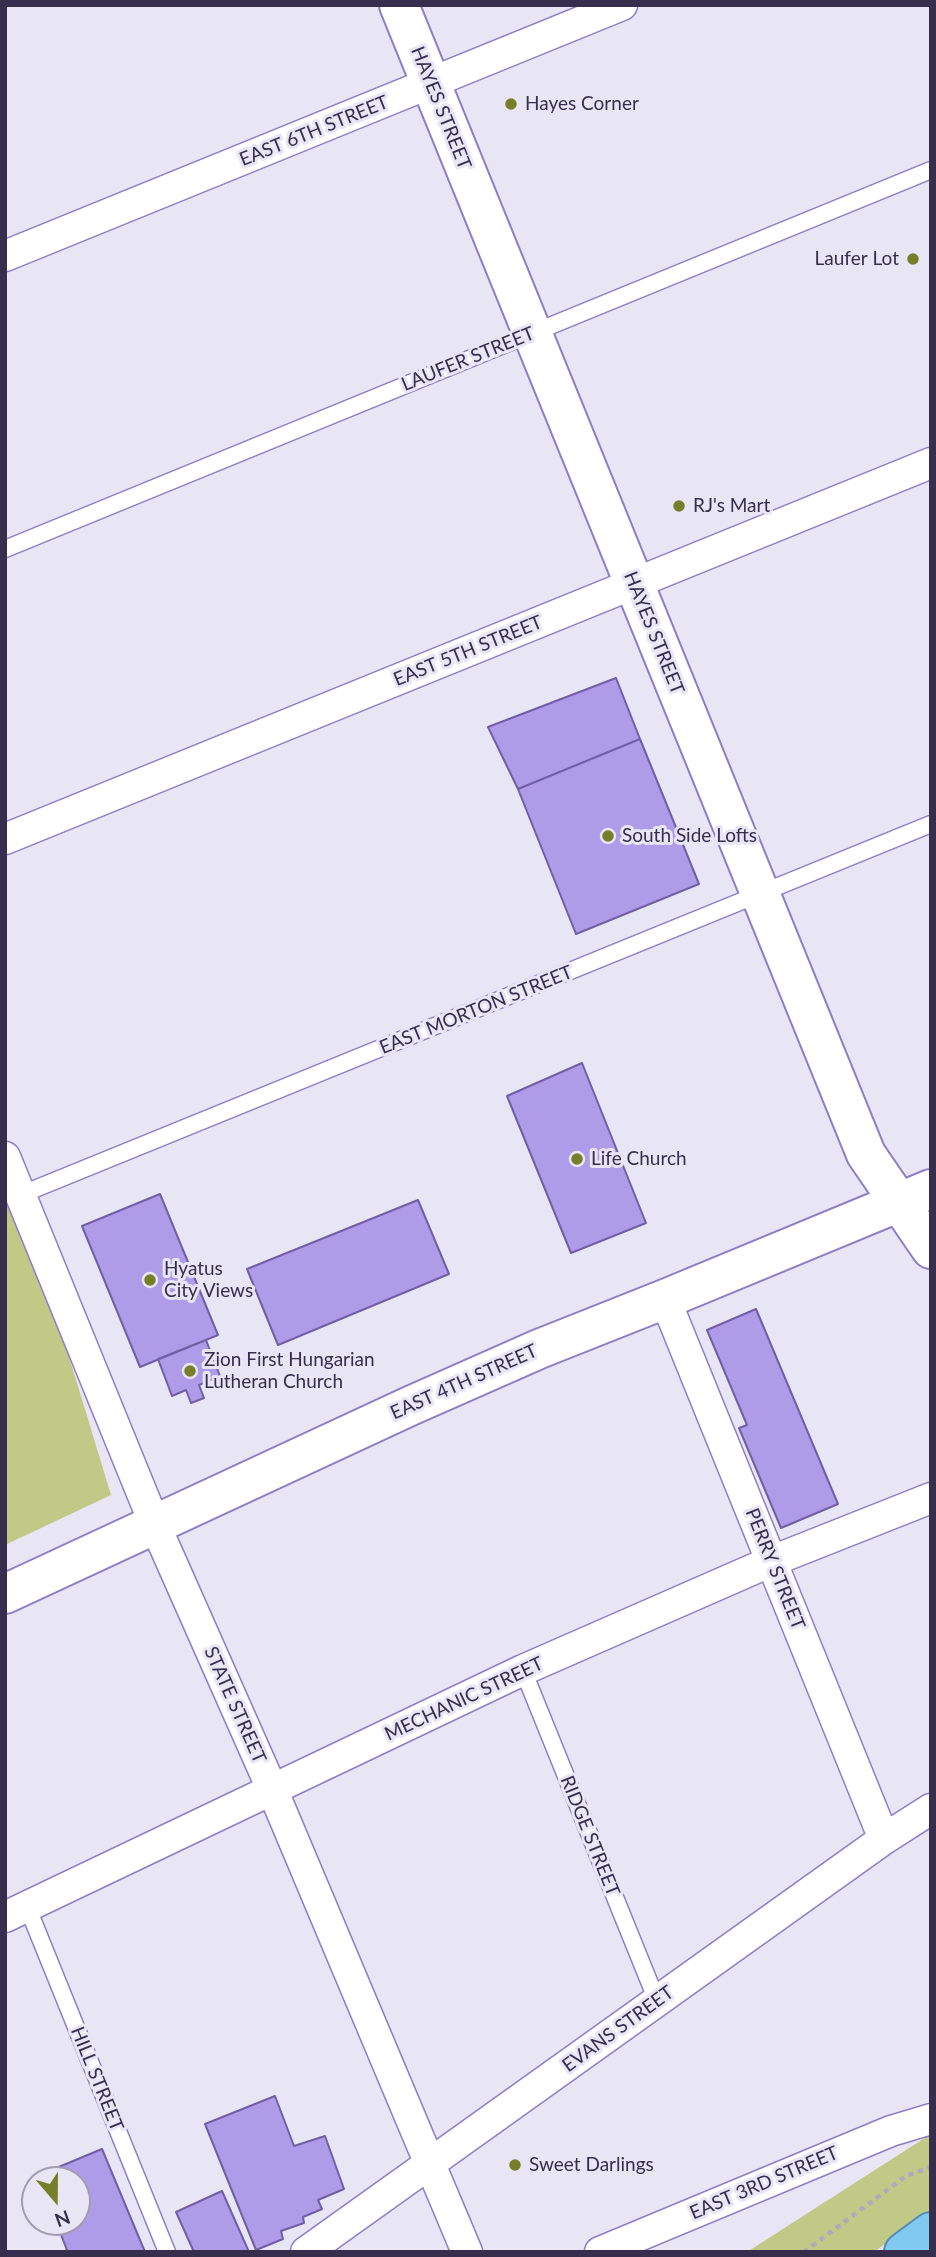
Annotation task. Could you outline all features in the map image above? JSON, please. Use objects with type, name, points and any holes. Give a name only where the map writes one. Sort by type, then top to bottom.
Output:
[{"type":"highway","points":[[904,2252],[931,2232]]},
{"type":"street","name":"HAYES STREET","points":[[399,5],[866,1154],[915,1195],[931,1249]]},
{"type":"street","name":"EAST 6TH STREET","points":[[5,256],[622,5]]},
{"type":"street","name":"EAST 5TH STREET","points":[[5,839],[931,463]]},
{"type":"street","name":"STATE STREET","points":[[5,1157],[155,1525],[272,1789],[467,2252]]},
{"type":"street","name":"EAST 4TH STREET","points":[[5,1594],[539,1349],[915,1195]]},
{"type":"street","name":"PERRY STREET","points":[[665,1299],[884,1839]]},
{"type":"street","name":"MECHANIC STREET","points":[[16,1911],[523,1670],[772,1561],[931,1498]]},
{"type":"street","name":"EVANS STREET","points":[[306,2252],[884,1839],[931,1809]]},
{"type":"street","name":"EAST 3RD STREET","points":[[600,2252],[891,2131],[931,2119]]},
{"type":"lane","name":"LAUFER STREET","points":[[5,549],[931,170]]},
{"type":"lane","name":"EAST MORTON STREET","points":[[20,1195],[931,824]]},
{"type":"lane","name":"RIDGE STREET","points":[[523,1670],[657,2001]]},
{"type":"lane","name":"HILL STREET","points":[[16,1911],[167,2252]]},
{"type":"path","points":[[804,2252],[906,2176],[931,2167]]},
{"type":"green space","points":[[5,1163],[20,1195],[111,1495],[5,1545]]},
{"type":"green space","points":[[931,2134],[931,2210],[874,2252],[747,2252]]},
{"type":"building","points":[[616,678],[640,739],[518,789],[488,727]]},
{"type":"building","name":"South Side Lofts","points":[[640,739],[699,884],[576,934],[518,789]]},
{"type":"building","name":"Life Church","points":[[582,1063],[646,1223],[571,1253],[507,1096]]},
{"type":"building","name":"Hyatus City Views","points":[[160,1194],[218,1335],[140,1367],[82,1226]]},
{"type":"building","points":[[418,1200],[449,1274],[278,1345],[247,1269]]},
{"type":"building","points":[[756,1309],[838,1504],[781,1528],[739,1428],[747,1425],[707,1330]]},
{"type":"building","points":[[206,1340],[220,1376],[199,1385],[204,1398],[191,1403],[186,1390],[172,1396],[158,1359]]},
{"type":"building","points":[[275,2096],[294,2146],[325,2136],[344,2189],[318,2200],[322,2209],[303,2217],[304,2223],[281,2231],[283,2239],[256,2250],[205,2124]]},
{"type":"building","points":[[102,2149],[145,2252],[63,2252],[67,2250],[62,2236],[91,2236],[91,2166],[61,2166]]},
{"type":"building","points":[[222,2191],[249,2252],[194,2252],[176,2212]]},
{"type":"place","name":"Hayes Corner","points":[[511,104]]},
{"type":"place","name":"Laufer Lot","points":[[913,259]]},
{"type":"place","name":"RJ's Mart","points":[[679,506]]},
{"type":"place","name":"South Side Lofts","points":[[608,836]]},
{"type":"place","name":"Life Church","points":[[577,1159]]},
{"type":"place","name":"Hyatus City Views","points":[[150,1280]]},
{"type":"place","name":"Zion First Hungarian Lutheran Church","points":[[190,1371]]},
{"type":"place","name":"Sweet Darlings","points":[[515,2165]]}]
